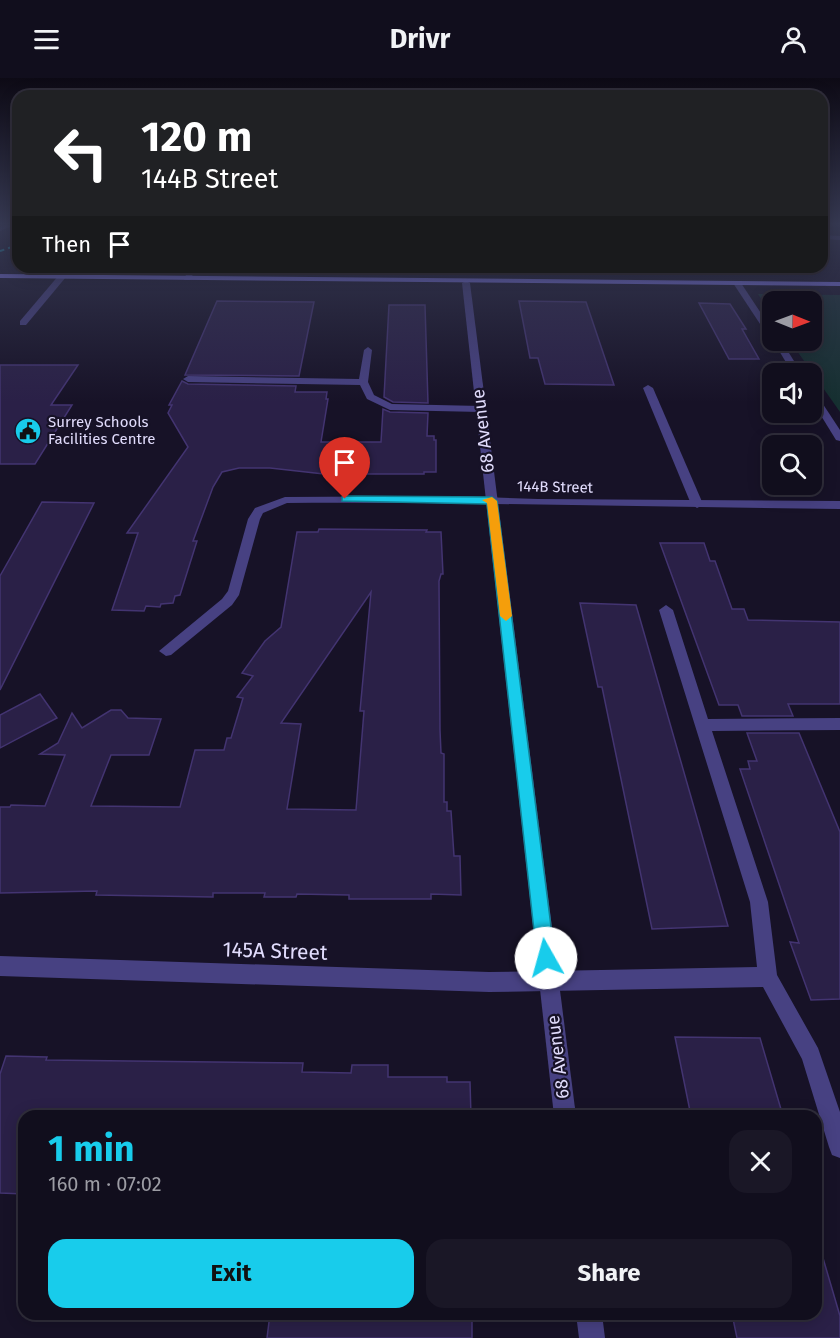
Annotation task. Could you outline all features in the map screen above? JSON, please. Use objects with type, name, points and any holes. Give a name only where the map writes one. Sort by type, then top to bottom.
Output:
[{"type":"main road","points":[[819,284],[840,284]]},
{"type":"street","points":[[23,323],[56,284]]},
{"type":"street","name":"68 Avenue","points":[[468,284],[564,1110]]},
{"type":"street","points":[[738,284],[762,321]]},
{"type":"street","points":[[368,350],[363,382],[370,397],[390,407],[481,409]]},
{"type":"street","points":[[188,379],[363,382]]},
{"type":"street","points":[[648,388],[697,504]]},
{"type":"street","points":[[822,410],[840,438]]},
{"type":"street","name":"144B Street","points":[[166,651],[227,602],[234,592],[254,519],[259,511],[285,500],[840,505]]},
{"type":"street","points":[[666,610],[759,902],[768,977],[811,1055],[840,1147]]},
{"type":"street","points":[[703,725],[840,724]]},
{"type":"street","name":"145A Street","points":[[0,966],[477,982],[768,977]]},
{"type":"street","points":[[590,1320],[591,1338]]},
{"type":"green space","points":[[822,295],[840,295],[840,412],[822,386],[822,363],[805,363],[797,351],[822,351]]},
{"type":"building","points":[[217,301],[314,302],[299,376],[185,375]]},
{"type":"building","points":[[519,301],[586,302],[614,385],[545,384],[538,358],[530,358]]},
{"type":"building","points":[[699,303],[730,304],[746,329],[742,329],[759,359],[729,359]]},
{"type":"building","points":[[389,305],[425,305],[428,403],[393,402],[384,397]]},
{"type":"building","name":"Surrey Schools Facilities Centre","points":[[0,365],[78,365],[51,405],[72,405],[35,464],[0,464]]},
{"type":"building","points":[[182,381],[188,384],[296,386],[295,392],[327,392],[326,399],[328,399],[321,442],[381,442],[383,409],[390,412],[428,413],[427,436],[434,436],[436,440],[436,472],[324,474],[270,468],[239,468],[222,472],[213,487],[193,541],[197,541],[180,595],[175,596],[173,603],[161,604],[160,607],[146,606],[144,611],[112,610],[138,533],[127,533],[188,447],[168,413],[172,405],[169,405]]},
{"type":"building","points":[[42,502],[94,503],[0,690],[0,576]]},
{"type":"building","points":[[319,529],[441,532],[443,574],[439,581],[441,753],[444,754],[444,802],[447,802],[447,811],[451,811],[454,856],[460,856],[461,895],[431,894],[431,899],[349,899],[349,895],[297,894],[296,897],[264,897],[265,893],[213,893],[213,897],[96,895],[97,891],[0,893],[0,807],[45,806],[65,755],[40,754],[58,743],[72,713],[82,728],[111,710],[121,710],[128,718],[161,719],[149,755],[111,755],[91,806],[180,807],[195,750],[224,750],[227,738],[231,738],[243,698],[237,697],[253,676],[242,673],[265,641],[281,627],[297,532],[318,532]],"holes":[[[371,592],[360,711],[364,711],[356,810],[287,809],[301,724],[281,723]]]},
{"type":"building","points":[[660,543],[704,543],[710,561],[715,561],[732,609],[744,609],[748,620],[840,622],[840,704],[788,704],[793,716],[742,716],[738,705],[719,705]]},
{"type":"building","points":[[580,603],[636,605],[728,926],[652,929],[602,687],[598,687]]},
{"type":"building","points":[[40,694],[57,718],[0,748],[0,715]]},
{"type":"building","points":[[747,733],[799,733],[840,832],[840,999],[811,1000],[790,942],[799,943],[740,769],[750,769],[748,761],[757,761]]},
{"type":"building","points":[[675,1037],[760,1038],[781,1110],[690,1110]]},
{"type":"building","points":[[6,1056],[47,1057],[46,1060],[303,1063],[302,1072],[351,1073],[352,1065],[388,1065],[388,1077],[447,1077],[447,1082],[470,1082],[471,1110],[18,1110],[18,1194],[0,1193],[0,1074]]},
{"type":"building","points":[[822,1258],[840,1316],[840,1338],[737,1338],[733,1320],[822,1320]]},
{"type":"building","points":[[269,1320],[472,1320],[472,1338],[267,1338]]},
{"type":"slow traffic","points":[[487,500],[492,501],[506,616]]},
{"type":"place","name":"Surrey Schools Facilities Centre","points":[[28,431]]},
{"type":"route","points":[[345,499],[492,501],[546,958]]}]
